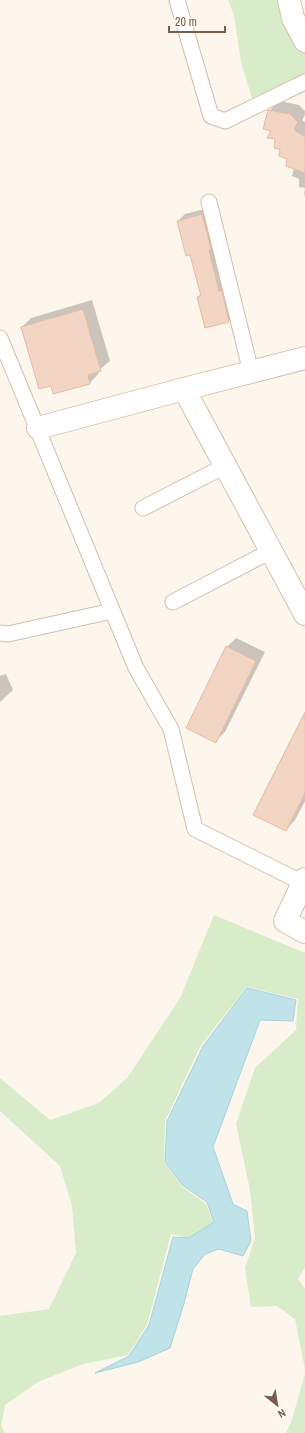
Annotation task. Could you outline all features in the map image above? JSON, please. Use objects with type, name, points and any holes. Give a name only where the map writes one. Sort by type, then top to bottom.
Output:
[{"type":"street","points":[[177,0],[211,116],[224,121],[305,82]]},
{"type":"street","points":[[289,0],[293,18],[305,41]]},
{"type":"street","points":[[209,202],[251,372]]},
{"type":"street","points":[[0,338],[136,668],[171,729],[195,829],[304,881],[285,921],[305,932]]},
{"type":"street","points":[[38,428],[305,358]]},
{"type":"street","points":[[184,389],[305,614]]},
{"type":"street","points":[[143,508],[225,466]]},
{"type":"street","points":[[173,602],[271,551]]},
{"type":"street","points":[[0,633],[8,634],[112,611]]},
{"type":"green space","points":[[228,0],[286,0],[305,47],[305,81],[254,105],[241,62],[234,15]]},
{"type":"green space","points":[[214,915],[305,953],[305,1267],[298,1279],[305,1288],[305,1369],[295,1319],[277,1306],[251,1307],[245,1268],[255,1238],[250,1190],[236,1124],[255,1068],[296,1030],[298,999],[247,987],[201,1045],[165,1121],[164,1162],[181,1186],[206,1204],[213,1222],[189,1238],[171,1234],[147,1325],[128,1355],[83,1364],[38,1382],[5,1405],[1,1426],[5,1433],[0,1433],[0,1316],[49,1309],[76,1253],[72,1206],[60,1166],[0,1111],[0,1078],[50,1120],[99,1103],[128,1077],[180,998]]},
{"type":"green space","points":[[305,1373],[305,1433],[286,1433],[292,1420]]},
{"type":"water","points":[[247,988],[296,1000],[293,1021],[260,1020],[213,1147],[233,1204],[247,1211],[251,1241],[243,1256],[219,1249],[205,1254],[193,1269],[170,1348],[138,1362],[95,1373],[129,1356],[149,1325],[173,1237],[189,1238],[214,1222],[207,1202],[182,1185],[165,1162],[167,1121],[203,1046]]},
{"type":"building","points":[[268,110],[290,114],[298,122],[294,130],[305,137],[305,173],[286,166],[287,159],[279,156],[280,149],[274,148],[275,139],[267,138],[271,131],[263,129]]},
{"type":"building","points":[[202,214],[211,249],[209,250],[219,291],[222,291],[229,322],[205,328],[197,297],[201,296],[190,255],[186,256],[177,221]]},
{"type":"building","points":[[83,309],[101,371],[88,375],[90,384],[53,394],[51,386],[39,389],[21,327]]},
{"type":"building","points":[[226,646],[256,661],[216,743],[186,728]]},
{"type":"building","points":[[305,712],[305,793],[286,831],[253,815]]}]
